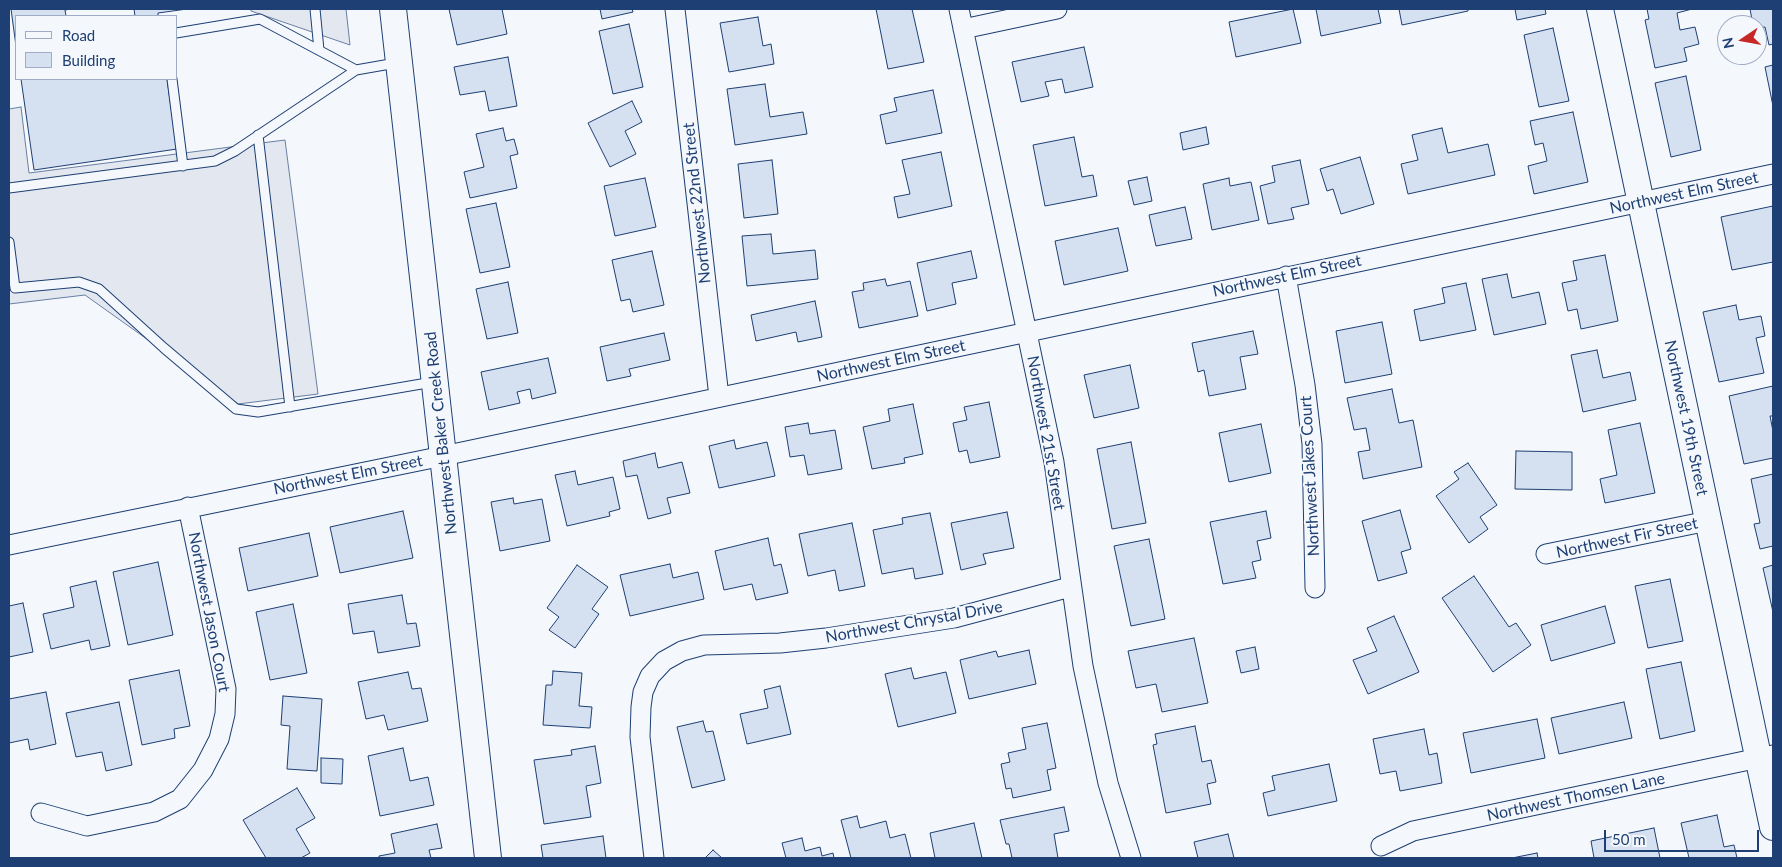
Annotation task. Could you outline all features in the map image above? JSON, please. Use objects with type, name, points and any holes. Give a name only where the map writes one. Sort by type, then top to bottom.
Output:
[{"type":"main road","name":"Northwest Baker Creek Road","points":[[393,9],[488,858]]},
{"type":"main road","name":"Northwest 19th Street","points":[[1600,9],[1708,521],[1766,756],[1773,827]]},
{"type":"street","name":"Northwest 22nd Street","points":[[675,9],[719,397]]},
{"type":"street","name":"Northwest 21st Street","points":[[959,9],[1054,462],[1070,587],[1083,666],[1108,783],[1130,858]]},
{"type":"street","points":[[963,29],[1057,9]]},
{"type":"street","name":"Northwest Elm Street","points":[[9,545],[443,456],[1773,174]]},
{"type":"street","name":"Northwest Jakes Court","points":[[1286,276],[1305,385],[1312,444],[1315,588]]},
{"type":"street","name":"Northwest Jason Court","points":[[41,812],[87,826],[154,812],[180,799],[203,770],[219,739],[225,714],[226,689],[188,507]]},
{"type":"street","name":"Northwest Fir Street","points":[[1546,554],[1708,521]]},
{"type":"street","name":"Northwest Chrystal Drive","points":[[654,858],[640,737],[641,707],[643,692],[650,676],[664,661],[682,651],[704,645],[780,643],[826,638],[954,618],[1070,587]]},
{"type":"street","name":"Northwest Thomsen Lane","points":[[1381,846],[1413,831],[1766,756]]},
{"type":"lane","points":[[259,9],[260,19]]},
{"type":"lane","points":[[315,9],[319,50]]},
{"type":"lane","points":[[178,33],[260,19],[356,70]]},
{"type":"lane","points":[[9,188],[215,161],[356,70],[399,63]]},
{"type":"lane","points":[[172,80],[183,166]]},
{"type":"lane","points":[[258,135],[290,407]]},
{"type":"lane","points":[[9,242],[16,288],[79,282],[99,289],[164,348],[236,409],[258,412],[435,382]]},
{"type":"shaded area","points":[[251,9],[346,9],[350,45],[251,11]]},
{"type":"shaded area","points":[[21,107],[29,173],[285,140],[318,394],[238,404],[85,295],[9,304],[9,109]]},
{"type":"building","points":[[11,9],[71,9],[65,10],[66,15],[15,15],[15,39]]},
{"type":"building","points":[[134,9],[187,9],[158,13],[158,15],[135,15]]},
{"type":"building","points":[[449,9],[502,9],[507,34],[457,45]]},
{"type":"building","points":[[600,9],[632,9],[633,12],[602,19]]},
{"type":"building","points":[[876,9],[912,9],[924,62],[888,69]]},
{"type":"building","points":[[1293,9],[1301,43],[1236,57],[1229,22]]},
{"type":"building","points":[[1316,9],[1378,9],[1381,23],[1321,36]]},
{"type":"building","points":[[1399,9],[1468,9],[1468,11],[1402,25]]},
{"type":"building","points":[[1515,9],[1545,9],[1546,14],[1517,20]]},
{"type":"building","points":[[1647,9],[1692,9],[1677,13],[1680,30],[1695,27],[1699,44],[1684,48],[1687,61],[1655,68],[1645,20],[1649,19]]},
{"type":"building","points":[[1750,9],[1773,9],[1773,44],[1769,45],[1767,36],[1767,15],[1751,15]]},
{"type":"building","points":[[758,17],[763,46],[771,44],[774,64],[729,72],[720,23]]},
{"type":"building","points":[[629,24],[643,87],[613,94],[599,31]]},
{"type":"building","points":[[1553,28],[1569,101],[1539,107],[1524,35]]},
{"type":"building","points":[[1084,47],[1093,87],[1065,93],[1062,79],[1045,82],[1049,96],[1021,102],[1012,62]]},
{"type":"building","points":[[508,57],[517,106],[489,111],[485,91],[460,95],[454,67]]},
{"type":"building","points":[[1773,65],[1773,106],[1765,67]]},
{"type":"building","points":[[1686,76],[1701,150],[1671,157],[1655,83]]},
{"type":"building","points":[[21,80],[167,80],[177,149],[34,170]]},
{"type":"building","points":[[765,84],[770,117],[803,112],[807,134],[735,145],[727,89]]},
{"type":"building","points":[[933,90],[942,133],[886,144],[880,115],[897,111],[894,98]]},
{"type":"building","points":[[632,101],[642,122],[625,131],[636,154],[610,167],[588,123]]},
{"type":"building","points":[[1573,112],[1588,182],[1534,194],[1528,166],[1547,161],[1543,143],[1535,145],[1530,121]]},
{"type":"building","points":[[1206,127],[1209,144],[1183,150],[1180,133]]},
{"type":"building","points":[[503,128],[506,141],[514,139],[518,154],[510,156],[517,188],[470,198],[464,172],[484,167],[476,134]]},
{"type":"building","points":[[1442,128],[1448,153],[1488,144],[1495,175],[1408,194],[1401,164],[1418,160],[1412,135]]},
{"type":"building","points":[[1074,137],[1082,177],[1093,175],[1097,196],[1045,206],[1033,145]]},
{"type":"building","points":[[941,152],[952,206],[898,218],[894,197],[910,194],[902,160]]},
{"type":"building","points":[[1360,157],[1374,204],[1341,214],[1333,189],[1327,191],[1320,169]]},
{"type":"building","points":[[772,160],[778,214],[744,218],[738,164]]},
{"type":"building","points":[[1300,160],[1309,204],[1291,208],[1294,219],[1268,224],[1260,186],[1275,182],[1272,166]]},
{"type":"building","points":[[1147,177],[1152,201],[1134,205],[1128,181]]},
{"type":"building","points":[[645,178],[656,227],[615,236],[604,186]]},
{"type":"building","points":[[1229,178],[1230,186],[1251,182],[1259,220],[1212,230],[1203,184]]},
{"type":"building","points":[[496,203],[510,267],[480,273],[466,209]]},
{"type":"building","points":[[1773,206],[1773,262],[1732,270],[1721,217]]},
{"type":"building","points":[[1185,207],[1192,239],[1156,246],[1149,215]]},
{"type":"building","points":[[1118,228],[1128,271],[1064,285],[1055,241]]},
{"type":"building","points":[[771,234],[773,254],[815,250],[818,279],[747,286],[742,236]]},
{"type":"building","points":[[652,251],[664,305],[633,312],[630,299],[621,301],[612,260]]},
{"type":"building","points":[[971,251],[977,278],[952,283],[956,304],[927,311],[917,263]]},
{"type":"building","points":[[1605,255],[1618,321],[1581,329],[1577,309],[1568,311],[1562,283],[1577,280],[1573,261]]},
{"type":"building","points":[[1507,274],[1512,298],[1539,292],[1546,324],[1494,335],[1482,279]]},
{"type":"building","points":[[885,279],[887,286],[910,281],[918,316],[859,328],[852,292],[864,290],[863,283]]},
{"type":"building","points":[[508,282],[518,333],[487,339],[476,289]]},
{"type":"building","points":[[1466,283],[1476,330],[1420,341],[1414,310],[1445,303],[1442,288]]},
{"type":"building","points":[[815,301],[822,337],[798,342],[796,332],[756,341],[751,315]]},
{"type":"building","points":[[1736,305],[1739,320],[1761,316],[1765,336],[1756,338],[1764,373],[1719,382],[1703,312]]},
{"type":"building","points":[[1382,322],[1392,374],[1345,383],[1336,331]]},
{"type":"building","points":[[1253,331],[1258,354],[1240,357],[1246,389],[1209,396],[1204,370],[1198,372],[1192,343]]},
{"type":"building","points":[[664,333],[670,360],[629,369],[631,376],[607,381],[600,347]]},
{"type":"building","points":[[1597,350],[1603,378],[1630,372],[1636,400],[1583,412],[1571,355]]},
{"type":"building","points":[[548,358],[556,393],[532,399],[530,389],[517,392],[520,403],[489,410],[481,372]]},
{"type":"building","points":[[1130,365],[1139,408],[1094,418],[1084,375]]},
{"type":"building","points":[[1773,386],[1773,416],[1770,416],[1773,431],[1773,458],[1744,464],[1729,396]]},
{"type":"building","points":[[1392,389],[1399,423],[1413,420],[1422,467],[1363,479],[1358,452],[1370,450],[1366,428],[1354,430],[1347,398]]},
{"type":"building","points":[[989,402],[1000,457],[970,463],[967,450],[959,452],[953,423],[967,420],[964,407]]},
{"type":"building","points":[[913,404],[923,454],[904,458],[905,463],[872,469],[863,427],[890,421],[888,409]]},
{"type":"building","points":[[808,423],[810,434],[835,430],[842,469],[808,475],[804,455],[790,457],[785,427]]},
{"type":"building","points":[[1640,423],[1655,493],[1605,503],[1600,479],[1617,475],[1608,430]]},
{"type":"building","points":[[1261,424],[1271,473],[1229,482],[1219,433]]},
{"type":"building","points":[[734,440],[736,449],[767,442],[775,476],[719,488],[709,446]]},
{"type":"building","points":[[1131,442],[1146,523],[1112,529],[1097,449]]},
{"type":"building","points":[[1516,451],[1572,452],[1572,490],[1515,489]]},
{"type":"building","points":[[655,453],[658,468],[682,462],[690,493],[667,498],[671,513],[648,519],[637,475],[626,477],[623,461]]},
{"type":"building","points":[[1468,463],[1497,505],[1480,517],[1488,529],[1469,543],[1436,496],[1459,479],[1454,472]]},
{"type":"building","points":[[575,471],[578,485],[613,477],[620,509],[609,512],[610,516],[567,526],[555,475]]},
{"type":"building","points":[[1773,474],[1773,546],[1760,549],[1754,524],[1760,523],[1751,479]]},
{"type":"building","points":[[513,498],[514,504],[542,499],[550,541],[500,551],[491,502]]},
{"type":"building","points":[[1400,510],[1411,549],[1401,552],[1407,573],[1378,581],[1362,521]]},
{"type":"building","points":[[403,511],[413,558],[340,573],[330,527]]},
{"type":"building","points":[[1266,511],[1271,538],[1257,541],[1261,560],[1252,562],[1256,578],[1223,584],[1210,522]]},
{"type":"building","points":[[1007,512],[1014,548],[983,554],[986,564],[961,570],[951,523]]},
{"type":"building","points":[[930,513],[943,574],[915,579],[913,568],[882,574],[873,530],[903,524],[902,518]]},
{"type":"building","points":[[852,523],[865,586],[839,591],[835,570],[808,576],[799,534]]},
{"type":"building","points":[[309,533],[318,576],[248,591],[239,548]]},
{"type":"building","points":[[768,538],[774,566],[781,564],[788,593],[756,600],[752,584],[724,590],[715,551]]},
{"type":"building","points":[[1149,539],[1165,619],[1131,626],[1114,546]]},
{"type":"building","points":[[158,562],[173,635],[128,645],[113,572]]},
{"type":"building","points":[[670,564],[673,578],[698,572],[704,599],[630,616],[620,575]]},
{"type":"building","points":[[577,565],[608,587],[592,609],[599,614],[575,648],[549,630],[559,617],[547,608]]},
{"type":"building","points":[[1773,565],[1773,612],[1763,568]]},
{"type":"building","points":[[1474,576],[1509,627],[1516,623],[1531,645],[1493,672],[1442,598]]},
{"type":"building","points":[[1670,579],[1683,641],[1648,648],[1635,586]]},
{"type":"building","points":[[96,581],[110,646],[91,650],[89,640],[51,649],[43,614],[74,607],[70,587]]},
{"type":"building","points":[[402,595],[407,624],[416,623],[420,646],[378,653],[374,631],[353,634],[348,604]]},
{"type":"building","points":[[23,603],[33,652],[9,657],[9,606]]},
{"type":"building","points":[[293,604],[307,673],[270,680],[256,612]]},
{"type":"building","points":[[1605,606],[1615,643],[1551,661],[1541,625]]},
{"type":"building","points":[[1394,616],[1419,672],[1368,694],[1353,660],[1377,651],[1367,628]]},
{"type":"building","points":[[1194,638],[1208,703],[1162,712],[1156,684],[1136,688],[1128,651]]},
{"type":"building","points":[[1255,647],[1259,669],[1241,673],[1236,651]]},
{"type":"building","points":[[1029,650],[1036,684],[969,699],[960,660],[996,651],[998,657]]},
{"type":"building","points":[[1681,662],[1695,731],[1660,739],[1646,669]]},
{"type":"building","points":[[911,668],[914,679],[946,672],[956,713],[898,727],[885,674]]},
{"type":"building","points":[[179,670],[190,726],[174,729],[175,738],[142,745],[129,680]]},
{"type":"building","points":[[553,671],[582,673],[579,706],[592,707],[590,728],[543,725],[546,685],[552,685]]},
{"type":"building","points":[[408,672],[412,689],[421,688],[428,721],[388,730],[384,715],[366,719],[358,682]]},
{"type":"building","points":[[780,686],[791,734],[747,744],[740,714],[768,708],[764,690]]},
{"type":"building","points":[[46,692],[56,744],[30,750],[28,739],[9,743],[9,699]]},
{"type":"building","points":[[283,696],[322,699],[317,771],[287,769],[290,726],[281,725]]},
{"type":"building","points":[[119,702],[132,765],[106,771],[102,752],[76,757],[66,713]]},
{"type":"building","points":[[1624,702],[1632,738],[1559,754],[1551,718]]},
{"type":"building","points":[[1537,719],[1545,758],[1471,773],[1463,733]]},
{"type":"building","points":[[703,721],[706,732],[713,731],[725,780],[692,788],[677,727]]},
{"type":"building","points":[[1047,723],[1056,768],[1047,770],[1051,790],[1013,798],[1011,788],[1006,789],[1001,764],[1010,762],[1008,753],[1026,749],[1022,728]]},
{"type":"building","points":[[1195,726],[1202,762],[1211,760],[1216,782],[1207,784],[1211,804],[1166,813],[1153,745],[1157,744],[1155,734]]},
{"type":"building","points":[[1424,729],[1429,755],[1437,753],[1442,783],[1400,791],[1396,771],[1380,774],[1373,739]]},
{"type":"building","points":[[595,746],[601,783],[586,786],[591,817],[544,824],[534,760],[572,755],[571,750]]},
{"type":"building","points":[[403,748],[410,781],[428,777],[434,805],[380,816],[368,756]]},
{"type":"building","points":[[321,758],[343,759],[342,784],[321,783]]},
{"type":"building","points":[[1329,764],[1337,801],[1268,816],[1263,793],[1275,790],[1272,776]]},
{"type":"building","points":[[297,788],[315,818],[296,829],[310,853],[301,858],[266,858],[243,820]]},
{"type":"building","points":[[1064,807],[1069,831],[1054,834],[1058,858],[1012,858],[1009,844],[1006,844],[1000,820]]},
{"type":"building","points":[[1717,815],[1724,847],[1734,845],[1737,858],[1689,858],[1681,823]]},
{"type":"building","points":[[857,816],[860,828],[886,821],[890,838],[905,834],[911,858],[851,858],[841,820]]},
{"type":"building","points":[[974,823],[982,858],[935,858],[930,833]]},
{"type":"building","points":[[437,824],[442,848],[429,850],[431,858],[379,858],[379,856],[395,853],[391,834]]},
{"type":"building","points":[[1654,828],[1660,858],[1594,858],[1591,841]]},
{"type":"building","points":[[1228,834],[1234,858],[1198,858],[1194,842]]},
{"type":"building","points":[[603,836],[606,858],[543,858],[541,845]]},
{"type":"building","points":[[802,838],[805,851],[820,847],[822,856],[833,853],[834,858],[786,858],[782,843]]},
{"type":"building","points":[[713,850],[722,858],[705,858]]},
{"type":"building","points":[[1537,853],[1538,858],[1512,858]]}]
